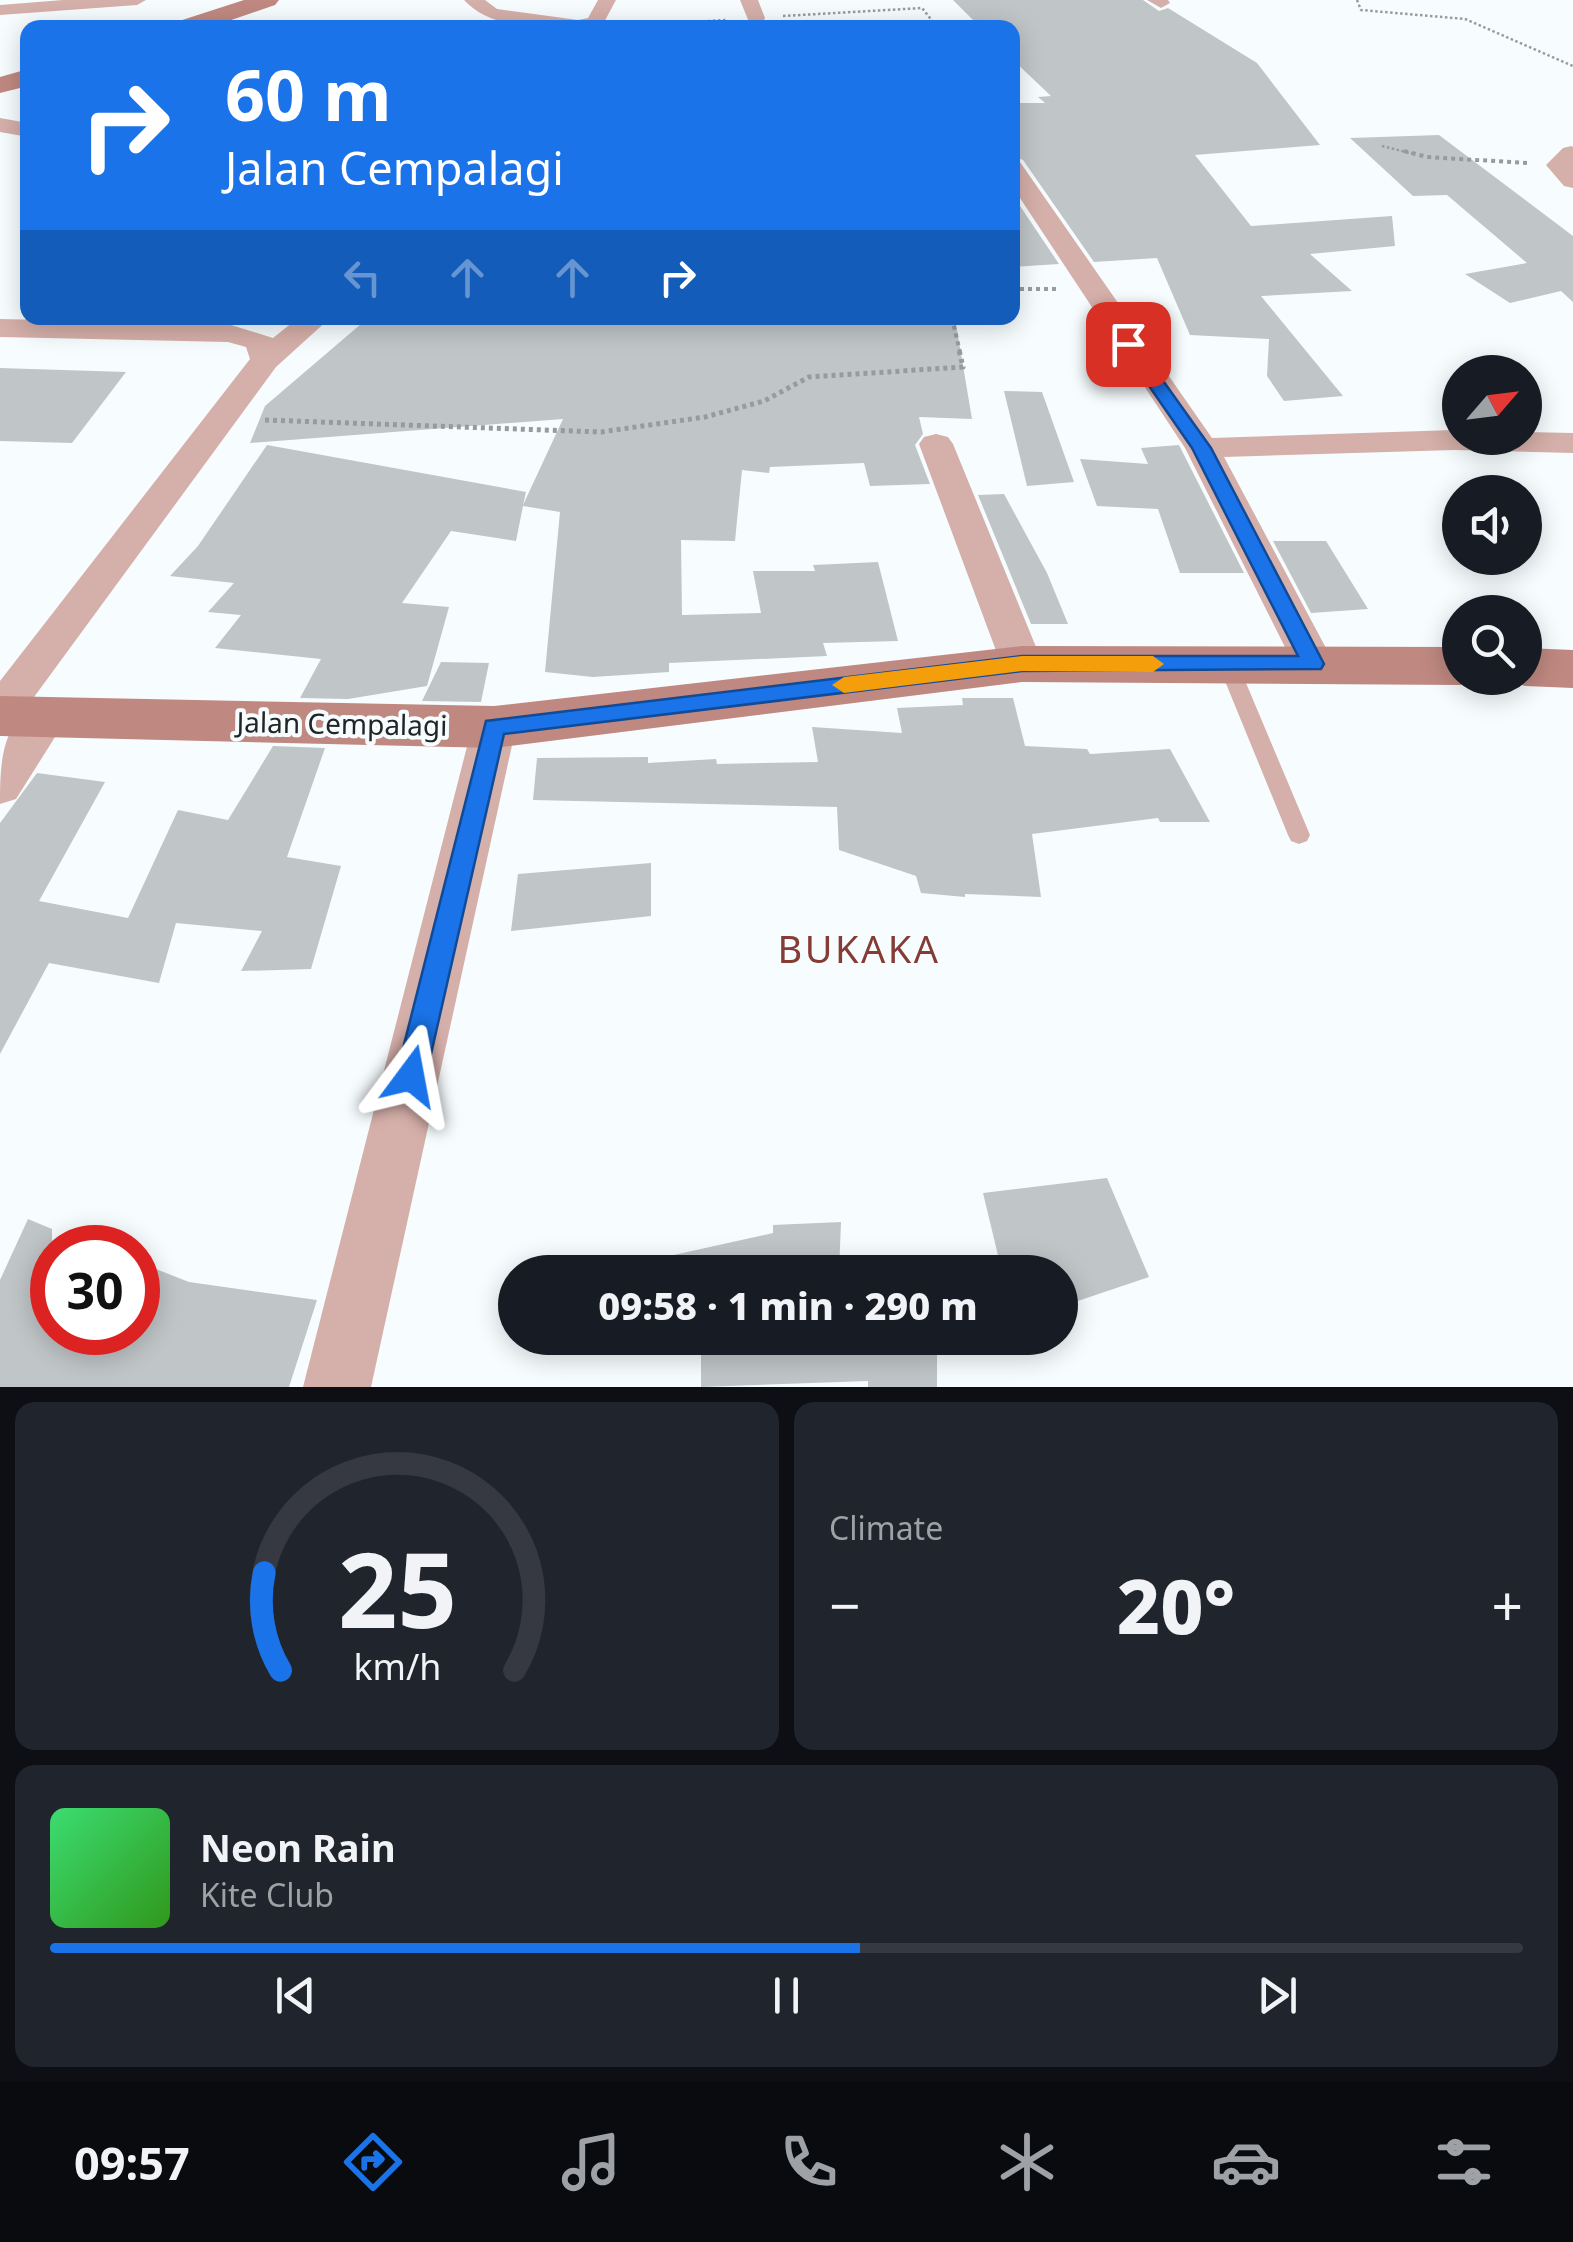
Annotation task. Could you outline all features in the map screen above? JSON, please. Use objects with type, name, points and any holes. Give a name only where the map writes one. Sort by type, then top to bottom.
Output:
[{"type":"street","points":[[0,10],[137,0]]},
{"type":"street","points":[[207,20],[268,0]]},
{"type":"street","points":[[473,0],[487,20]]},
{"type":"street","points":[[1020,186],[1040,232],[1202,448],[1313,664]]},
{"type":"street","points":[[0,786],[15,715],[220,418],[265,360],[306,325]]},
{"type":"street","points":[[0,328],[228,333],[260,341],[265,360]]},
{"type":"street","points":[[1202,448],[1454,440],[1573,444]]},
{"type":"street","points":[[936,444],[1022,664]]},
{"type":"street","name":"Jalan Cempalagi","points":[[15,715],[494,727],[1022,664],[1442,666]]},
{"type":"street","points":[[337,1387],[494,727]]},
{"type":"lane","points":[[1228,664],[1299,835]]},
{"type":"path","points":[[902,0],[908,8]]},
{"type":"path","points":[[1357,0],[1361,10],[1465,20],[1573,66]]},
{"type":"path","points":[[690,20],[753,9],[922,8],[932,20]]},
{"type":"path","points":[[1382,146],[1428,157],[1567,167]]},
{"type":"path","points":[[220,418],[601,432],[705,417],[764,401],[809,377],[963,368],[954,325]]},
{"type":"building","points":[[953,0],[1143,0],[1159,11],[1168,8],[1257,63],[1320,145],[1195,155],[1251,226],[1392,216],[1395,246],[1310,254],[1352,291],[1261,296],[1343,396],[1284,401],[1267,376],[1269,339],[1190,335],[1157,258],[1094,262],[1020,159],[1020,103],[1045,103],[1038,97],[1051,96],[1020,67],[1020,20],[973,20]]},
{"type":"building","points":[[1439,135],[1573,236],[1573,302],[1561,291],[1510,303],[1465,274],[1527,263],[1447,195],[1413,196],[1350,138]]},
{"type":"building","points":[[1020,206],[1059,264],[1020,266]]},
{"type":"building","points":[[360,325],[956,325],[972,419],[919,417],[923,434],[915,445],[930,484],[870,486],[864,463],[770,467],[769,473],[742,470],[735,541],[681,540],[682,615],[761,613],[753,571],[815,571],[813,565],[878,562],[898,641],[823,643],[827,656],[669,663],[669,672],[593,677],[545,672],[560,512],[523,506],[516,541],[451,531],[402,603],[449,607],[427,686],[348,699],[300,698],[321,659],[215,648],[241,615],[208,612],[234,583],[170,576],[198,546],[267,445],[526,492],[523,505],[563,419],[250,443],[265,406]]},
{"type":"building","points":[[0,368],[126,372],[72,443],[0,441]]},
{"type":"building","points":[[1004,391],[1042,392],[1074,482],[1027,486]]},
{"type":"building","points":[[1179,445],[1244,573],[1180,573],[1158,509],[1097,506],[1080,459],[1148,464],[1141,448]]},
{"type":"building","points":[[1004,494],[1047,573],[1068,624],[1031,624],[978,495]]},
{"type":"building","points":[[1273,541],[1326,541],[1368,609],[1311,613]]},
{"type":"building","points":[[441,662],[489,663],[481,702],[422,701]]},
{"type":"building","points":[[962,698],[1013,698],[1025,746],[1087,749],[1090,754],[1170,749],[1210,822],[1160,822],[1158,818],[1032,834],[1041,897],[965,897],[921,893],[916,876],[839,850],[837,807],[533,800],[537,758],[648,757],[648,763],[716,759],[717,764],[818,762],[812,727],[902,733],[897,708],[963,705]]},
{"type":"building","points":[[273,746],[325,748],[287,857],[341,866],[311,969],[241,971],[262,931],[176,923],[159,983],[49,963],[0,1054],[0,823],[37,773],[105,782],[39,901],[128,918],[178,810],[228,820]]},
{"type":"building","points":[[651,863],[651,916],[511,931],[518,874]]},
{"type":"building","points":[[1107,1178],[1149,1277],[1078,1301],[1078,1255],[998,1255],[983,1193]]},
{"type":"building","points":[[28,1219],[42,1225],[30,1225],[30,1355],[160,1355],[160,1271],[189,1282],[317,1300],[289,1387],[0,1387],[0,1280]]},
{"type":"building","points":[[841,1222],[840,1255],[674,1255],[773,1233],[773,1225]]},
{"type":"building","points":[[701,1355],[937,1355],[937,1387],[868,1387],[868,1381],[701,1387]]},
{"type":"slow traffic","points":[[844,685],[1022,664],[1153,664]]},
{"type":"district","name":"BUKAKA","points":[[859,950]]},
{"type":"route","points":[[411,1076],[494,727],[1022,664],[1313,664],[1202,448],[1128,344]]}]
